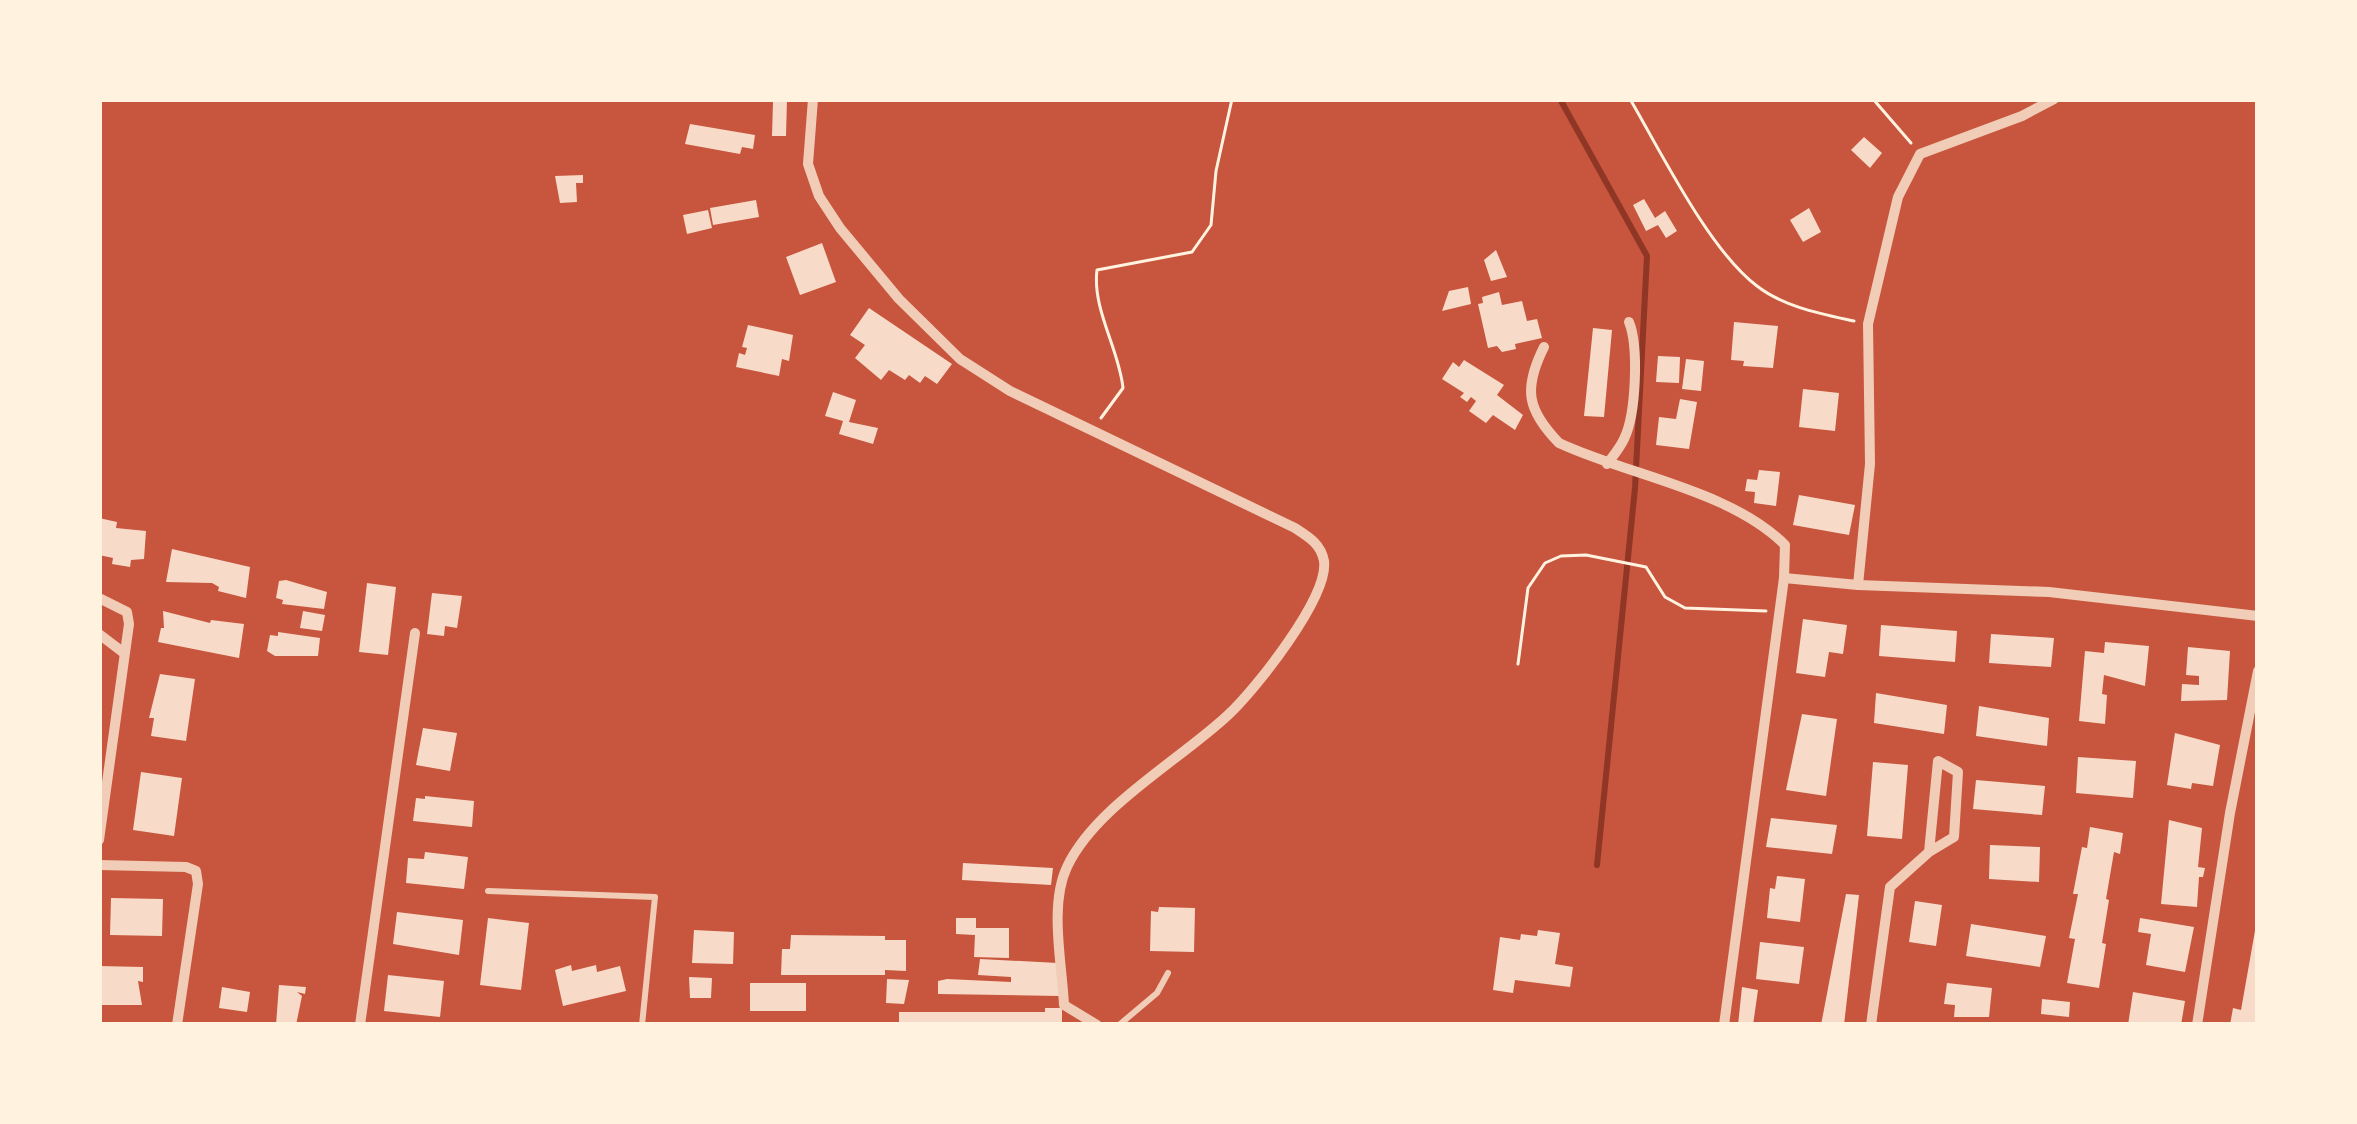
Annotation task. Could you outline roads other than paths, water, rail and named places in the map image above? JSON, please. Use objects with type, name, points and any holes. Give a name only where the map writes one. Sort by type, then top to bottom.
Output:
[{"type":"street","points":[[813,99],[808,164],[819,196],[899,299],[960,359],[1010,391],[1295,528],[1314,540],[1323,556],[1325,576],[1308,614],[1231,712],[1100,822],[1066,868],[1059,902],[1064,1005],[1096,1025]]},
{"type":"street","points":[[1858,585],[1870,464],[1868,324],[1898,197],[1920,154],[2054,99]]},
{"type":"street","points":[[1607,464],[1625,437],[1630,415],[1636,339],[1629,322]]},
{"type":"street","points":[[1544,347],[1530,376],[1531,400],[1540,424],[1559,443],[1719,502],[1766,526],[1785,545],[1724,1025]]},
{"type":"street","points":[[1784,578],[2048,592],[2258,616]]},
{"type":"street","points":[[99,598],[127,612],[99,840]]},
{"type":"street","points":[[360,1025],[415,633]]},
{"type":"street","points":[[99,634],[124,652]]},
{"type":"street","points":[[2197,1025],[2258,671]]},
{"type":"street","points":[[1871,1025],[1890,887],[1954,837],[1958,772],[1938,761],[1929,852]]},
{"type":"street","points":[[99,865],[196,871],[199,884],[177,1025]]},
{"type":"lane","points":[[488,891],[656,897],[642,1025]]},
{"type":"lane","points":[[1119,1025],[1156,993],[1168,973]]},
{"type":"waterway","points":[[1560,99],[1647,256],[1635,488],[1597,865]]}]
